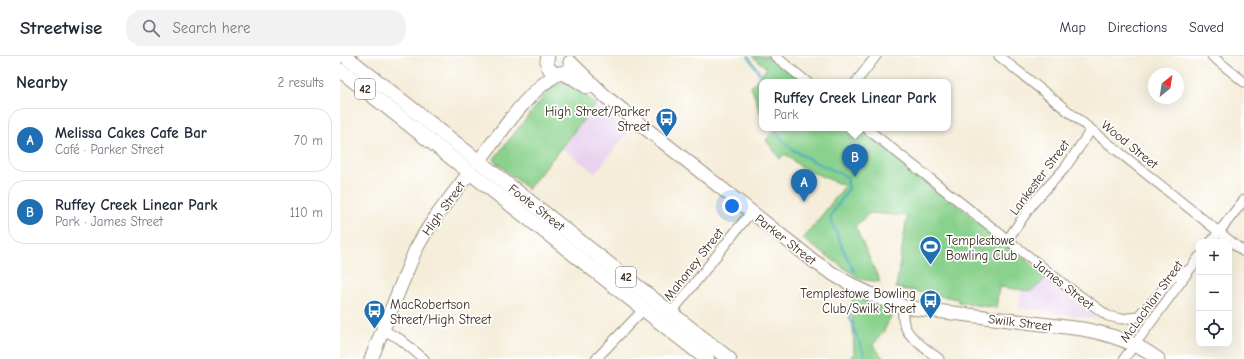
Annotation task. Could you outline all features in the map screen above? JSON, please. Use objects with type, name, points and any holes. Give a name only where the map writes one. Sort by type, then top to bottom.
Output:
[{"type":"main road","name":"Foote Street","points":[[345,56],[644,309],[707,359]]},
{"type":"main road","name":"High Street","points":[[371,359],[415,251],[443,206],[532,95],[546,81],[567,70],[569,58]]},
{"type":"main road","name":"Parker Street","points":[[569,58],[606,97],[815,262],[841,280],[892,304],[904,307]]},
{"type":"main road","name":"High Street","points":[[532,95],[546,60]]},
{"type":"main road","name":"Parker Street","points":[[546,60],[552,72],[573,78],[606,97]]},
{"type":"main road","name":"Foote Street","points":[[340,70],[474,166],[671,313],[729,359]]},
{"type":"main road","name":"Swilk Street","points":[[904,307],[1082,329],[1110,335],[1135,345]]},
{"type":"main road","points":[[1135,345],[1158,359]]},
{"type":"street","points":[[775,56],[803,79]]},
{"type":"street","points":[[858,79],[876,56]]},
{"type":"street","name":"Wood Street","points":[[999,56],[1244,252]]},
{"type":"street","points":[[1212,56],[1244,82]]},
{"type":"street","name":"Lankester Street","points":[[1008,239],[1033,203],[1065,168],[1091,130]]},
{"type":"street","name":"James Street","points":[[870,131],[1097,309],[1118,319],[1137,317],[1156,298],[1173,276],[1189,270]]},
{"type":"street","points":[[1213,239],[1244,200]]},
{"type":"street","name":"Mahoney Street","points":[[671,313],[751,212]]},
{"type":"street","name":"McLachlan Street","points":[[1124,359],[1196,261]]},
{"type":"street","points":[[904,307],[901,318],[904,328],[939,359]]},
{"type":"street","points":[[596,359],[644,309]]},
{"type":"street","points":[[383,330],[400,339],[424,359]]},
{"type":"shaded area","points":[[596,104],[628,132],[595,173],[561,148]]},
{"type":"shaded area","points":[[1045,278],[1097,319],[1019,308],[1021,290],[1031,291]]},
{"type":"green space","points":[[752,56],[772,56],[800,79],[759,79],[759,109],[751,87],[767,68]]},
{"type":"green space","points":[[567,82],[596,104],[528,189],[493,160],[554,84]]},
{"type":"green space","points":[[774,131],[864,131],[1047,276],[1031,291],[999,287],[996,308],[958,302],[958,299],[896,288],[907,216],[870,213],[855,226],[880,282],[860,279],[803,239],[845,186],[802,168],[785,154],[780,159],[766,140]]},
{"type":"green space","points":[[852,296],[893,312],[884,331],[873,345],[884,359],[849,359],[854,353]]},
{"type":"waterway","points":[[748,56],[762,79]]},
{"type":"waterway","points":[[777,131],[787,145],[796,152],[847,177],[849,188],[830,217],[854,271]]},
{"type":"waterway","points":[[849,306],[850,319],[866,359]]},
{"type":"place","name":"High Street/Parker Street","points":[[666,138]]},
{"type":"place","name":"Ruffey Creek Linear Park","points":[[855,177]]},
{"type":"place","name":"Melissa Cakes Cafe Bar","points":[[804,202]]},
{"type":"place","name":"Templestowe Bowling Club","points":[[931,266]]},
{"type":"place","name":"Templestowe Bowling Club/Swilk Street","points":[[931,320]]},
{"type":"place","name":"MacRobertson Street/High Street","points":[[374,330]]}]
